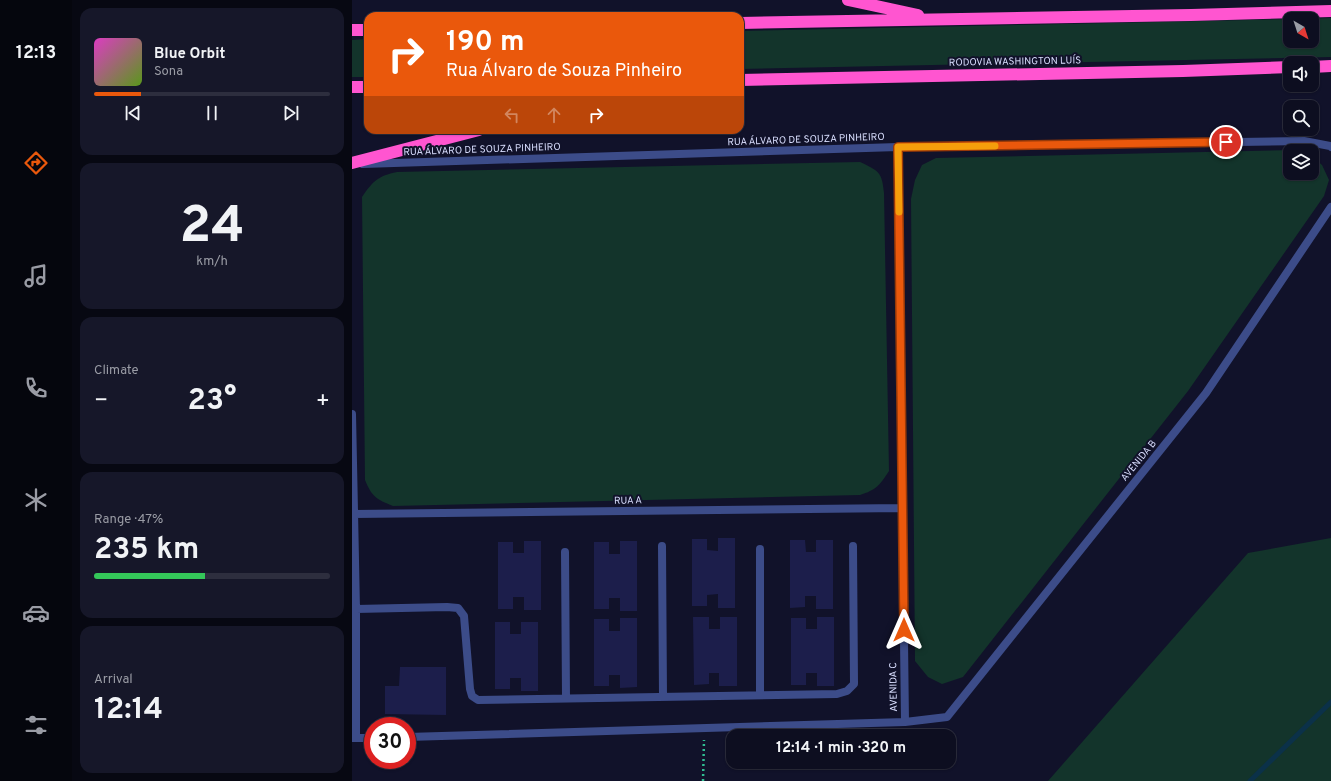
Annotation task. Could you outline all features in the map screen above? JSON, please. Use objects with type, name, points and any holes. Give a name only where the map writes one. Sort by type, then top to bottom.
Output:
[{"type":"highway","points":[[848,0],[938,19]]},
{"type":"highway","points":[[744,23],[1331,11]]},
{"type":"highway","points":[[352,30],[364,30]]},
{"type":"highway","points":[[1319,67],[1331,66]]},
{"type":"highway","name":"RODOVIA WASHINGTON LUÍS","points":[[744,80],[1183,71],[1283,67]]},
{"type":"highway","points":[[744,87],[819,78]]},
{"type":"highway","points":[[352,87],[364,87]]},
{"type":"highway","points":[[352,164],[464,134]]},
{"type":"street","name":"RUA ÁLVARO DE SOUZA PINHEIRO","points":[[352,164],[898,147],[1304,141],[1331,147]]},
{"type":"street","name":"AVENIDA C","points":[[898,147],[905,722]]},
{"type":"street","name":"AVENIDA B","points":[[905,722],[947,717],[1206,393],[1331,207]]},
{"type":"street","points":[[352,414],[356,609],[354,738]]},
{"type":"street","name":"RUA A","points":[[354,514],[902,508]]},
{"type":"street","points":[[662,546],[663,697]]},
{"type":"street","points":[[356,609],[458,608],[464,616],[470,689],[472,696],[478,700],[837,694],[847,691],[854,684],[854,546]]},
{"type":"street","points":[[760,549],[760,695]]},
{"type":"street","points":[[565,552],[566,698]]},
{"type":"street","points":[[416,737],[905,722]]},
{"type":"path","points":[[703,781],[704,728]]},
{"type":"green space","points":[[1319,18],[1331,18],[1331,57],[1283,56],[1283,58],[744,69],[744,31],[1283,19],[1283,48],[1319,48]]},
{"type":"green space","points":[[364,39],[364,77],[352,77],[352,40]]},
{"type":"green space","points":[[1283,150],[1283,180],[1319,180],[1319,162],[1322,165],[1329,180],[1324,196],[1188,391],[963,677],[942,684],[928,677],[915,661],[911,199],[915,180],[922,165],[936,158]]},
{"type":"green space","points":[[860,162],[875,170],[881,176],[884,193],[889,471],[874,489],[860,495],[393,506],[372,494],[365,480],[362,197],[369,187],[380,177],[397,172]]},
{"type":"green space","points":[[1331,538],[1331,781],[1048,781],[1248,553]]},
{"type":"building","points":[[718,538],[735,538],[735,608],[718,608],[718,594],[707,595],[707,606],[692,606],[692,539],[707,539],[707,550],[718,551]]},
{"type":"building","points":[[790,540],[805,540],[806,552],[816,552],[816,540],[833,540],[833,609],[816,609],[816,596],[805,596],[805,607],[790,608]]},
{"type":"building","points":[[524,541],[541,541],[541,610],[524,610],[524,597],[513,597],[513,609],[498,609],[498,542],[513,542],[513,553],[524,553]]},
{"type":"building","points":[[620,541],[637,541],[637,611],[620,611],[620,598],[609,598],[609,609],[594,609],[594,542],[609,542],[609,554],[620,554]]},
{"type":"building","points":[[693,617],[709,617],[709,629],[720,629],[720,617],[737,617],[737,686],[719,686],[719,673],[709,673],[709,684],[694,685]]},
{"type":"building","points":[[817,617],[834,617],[834,686],[817,686],[817,673],[806,673],[806,685],[791,685],[791,618],[806,618],[806,629],[817,629]]},
{"type":"building","points":[[620,618],[637,618],[637,687],[620,688],[620,675],[609,675],[609,686],[594,686],[594,619],[609,619],[609,631],[620,631]]},
{"type":"building","points":[[495,622],[510,622],[510,634],[521,634],[521,622],[538,622],[538,691],[521,691],[521,678],[510,678],[510,689],[495,689]]},
{"type":"building","points":[[400,667],[446,667],[446,715],[385,714],[385,686],[399,686]]},
{"type":"waterway","points":[[1250,781],[1331,702]]},
{"type":"slow traffic","points":[[899,212],[898,147],[995,146]]},
{"type":"route","points":[[904,630],[898,147],[1226,142]]}]
